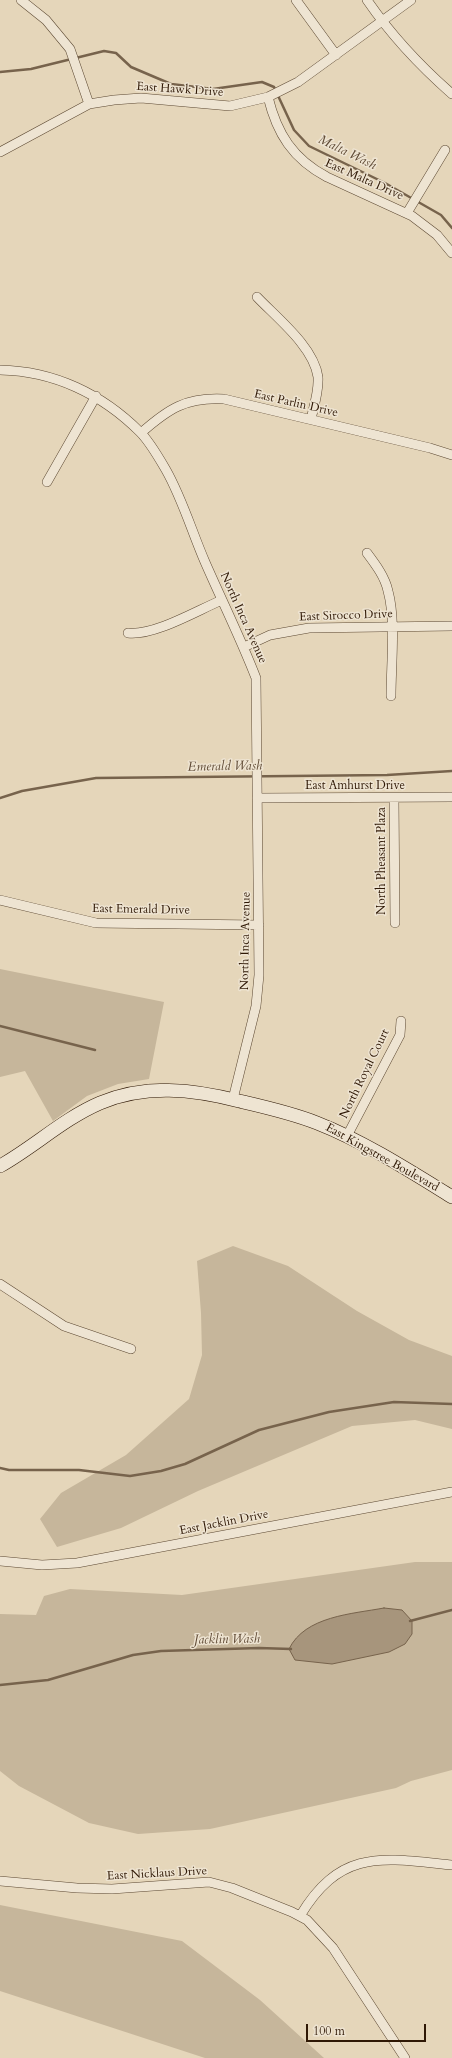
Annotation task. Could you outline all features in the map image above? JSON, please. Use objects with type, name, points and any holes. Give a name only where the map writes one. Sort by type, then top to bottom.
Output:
[{"type":"street","points":[[21,0],[46,20],[70,49],[89,104]]},
{"type":"street","points":[[296,0],[336,55]]},
{"type":"street","points":[[367,0],[382,21],[429,73],[452,94]]},
{"type":"street","name":"East Hawk Drive","points":[[0,152],[89,104],[141,98],[230,106],[268,97],[298,82],[411,0]]},
{"type":"street","name":"East Malta Drive","points":[[268,97],[273,119],[282,137],[302,160],[315,171],[407,213],[425,224],[452,253]]},
{"type":"street","points":[[407,213],[444,150]]},
{"type":"street","points":[[257,297],[304,346],[314,361],[318,385],[311,419]]},
{"type":"street","name":"North Inca Avenue","points":[[0,370],[32,373],[63,381],[96,396],[141,433],[166,471],[244,647],[256,678],[259,975],[256,1006],[233,1099]]},
{"type":"street","points":[[47,482],[96,396]]},
{"type":"street","name":"East Parlin Drive","points":[[141,433],[163,413],[191,401],[209,398],[224,399],[430,448],[452,455]]},
{"type":"street","points":[[367,553],[378,568],[388,590],[391,627],[391,696]]},
{"type":"street","points":[[128,633],[145,633],[157,629],[222,600]]},
{"type":"street","name":"East Sirocco Drive","points":[[244,647],[270,635],[298,630],[452,626]]},
{"type":"street","name":"East Amhurst Drive","points":[[257,798],[452,797]]},
{"type":"street","name":"North Pheasant Plaza","points":[[394,798],[395,923]]},
{"type":"street","name":"East Emerald Drive","points":[[0,900],[96,923],[259,924]]},
{"type":"street","name":"North Royal Court","points":[[347,1136],[400,1034],[401,1021]]},
{"type":"street","name":"East Kingstree Boulevard","points":[[0,1166],[75,1116],[99,1103],[153,1090],[177,1089],[233,1099],[302,1117],[347,1136],[452,1197]]},
{"type":"street","points":[[0,1284],[64,1326],[131,1349]]},
{"type":"street","name":"East Jacklin Drive","points":[[0,1561],[42,1565],[77,1563],[452,1492]]},
{"type":"street","points":[[300,1916],[315,1893],[326,1882],[347,1868],[358,1863],[382,1859],[452,1865]]},
{"type":"street","name":"East Nicklaus Drive","points":[[0,1881],[78,1888],[112,1889],[208,1882],[232,1888],[300,1916],[307,1920],[333,1948],[405,2058]]},
{"type":"shaded area","points":[[0,969],[164,1002],[149,1079],[118,1084],[87,1096],[53,1121],[25,1071],[0,1077]]},
{"type":"shaded area","points":[[233,1246],[288,1266],[357,1311],[409,1340],[452,1356],[452,1429],[415,1420],[352,1426],[198,1491],[121,1528],[57,1547],[40,1519],[61,1493],[126,1455],[189,1399],[202,1355],[201,1313],[197,1261]]},
{"type":"shaded area","points":[[415,1562],[452,1562],[452,1770],[411,1781],[396,1788],[210,1829],[138,1834],[89,1823],[19,1786],[0,1771],[0,1614],[36,1615],[44,1596],[70,1589],[182,1595]]},
{"type":"shaded area","points":[[384,1608],[402,1610],[412,1621],[412,1634],[405,1644],[389,1652],[332,1664],[295,1660],[289,1649],[296,1638],[318,1623],[330,1618]]},
{"type":"shaded area","points":[[0,1905],[182,1941],[260,2000],[324,2058],[205,2058],[0,1991]]},
{"type":"waterway","name":"Malta Wash","points":[[0,72],[31,69],[104,51],[116,53],[131,67],[171,84],[213,89],[262,82],[274,87],[294,130],[309,146],[385,183],[441,215],[452,228]]},
{"type":"waterway","name":"Emerald Wash","points":[[0,798],[22,791],[96,778],[387,775],[452,771]]},
{"type":"waterway","points":[[0,1026],[95,1050]]},
{"type":"waterway","points":[[0,1468],[9,1470],[79,1470],[130,1476],[161,1471],[185,1464],[259,1430],[329,1412],[394,1402],[452,1404]]},
{"type":"waterway","name":"Jacklin Wash","points":[[410,1621],[452,1610]]},
{"type":"waterway","name":"Jacklin Wash","points":[[0,1685],[48,1680],[133,1655],[161,1651],[259,1648],[291,1649]]}]
